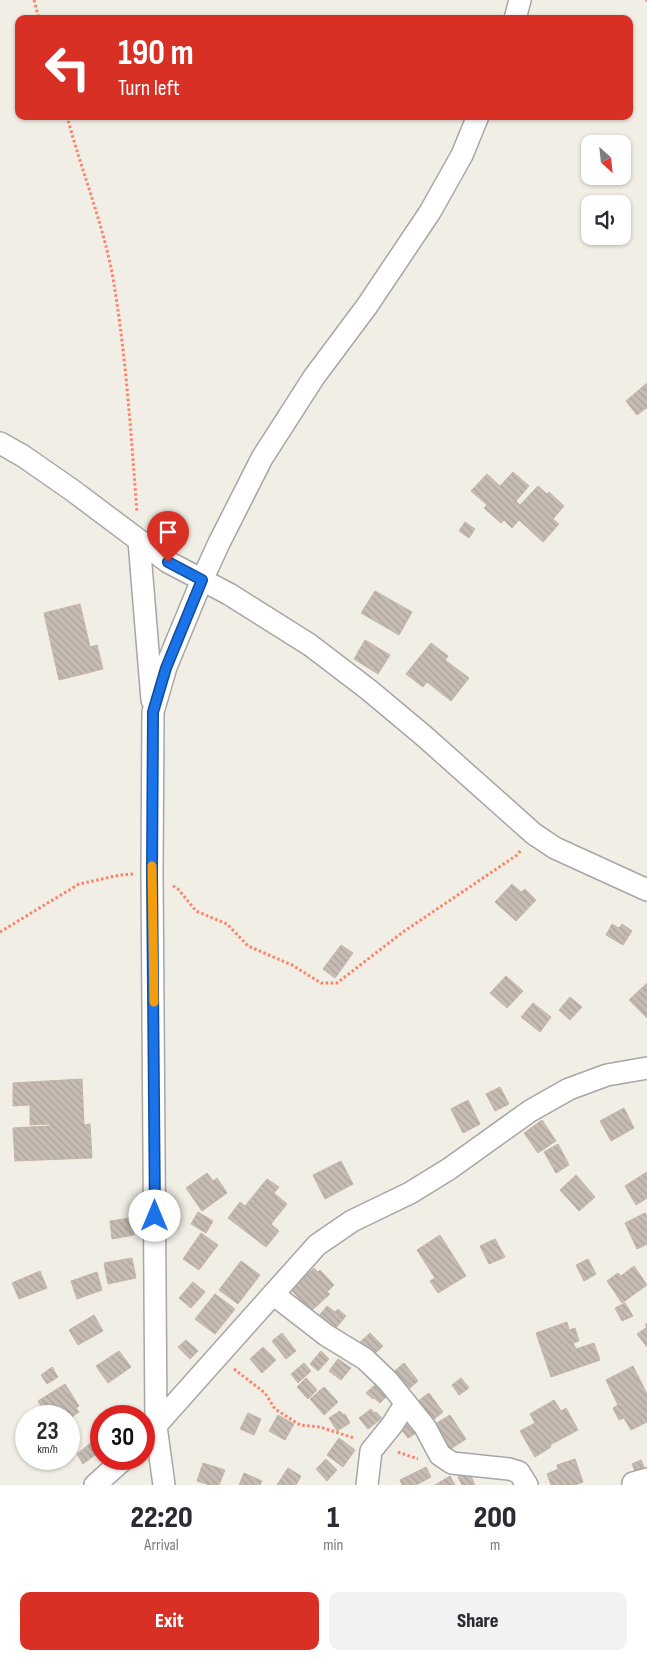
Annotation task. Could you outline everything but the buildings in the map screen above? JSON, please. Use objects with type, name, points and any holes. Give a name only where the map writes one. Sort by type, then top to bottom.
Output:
[{"type":"street","points":[[516,15],[520,0]]},
{"type":"street","points":[[153,712],[166,668],[202,580],[262,458],[314,377],[367,306],[430,212],[462,155],[476,120]]},
{"type":"street","points":[[0,442],[117,522],[168,562],[229,594],[310,645],[362,684],[424,736],[534,834],[554,848],[647,890]]},
{"type":"street","points":[[139,541],[153,712],[150,1405]]},
{"type":"street","points":[[155,1427],[272,1294],[317,1246],[352,1222],[410,1193],[450,1169],[530,1111],[569,1089],[607,1075],[647,1068]]},
{"type":"street","points":[[272,1294],[326,1334],[365,1359],[388,1381],[425,1427],[440,1455],[452,1463],[509,1469],[519,1472],[527,1485]]},
{"type":"street","points":[[367,1485],[371,1451],[392,1425],[406,1403]]},
{"type":"street","points":[[155,1452],[164,1485]]},
{"type":"street","points":[[95,1485],[112,1470]]},
{"type":"path","points":[[34,0],[38,15]]},
{"type":"path","points":[[67,120],[101,229],[112,276],[128,394],[139,541]]},
{"type":"path","points":[[0,932],[79,884],[120,875],[152,873],[178,889],[196,911],[227,924],[248,946],[292,966],[321,983],[336,983],[403,932],[517,855],[534,834]]},
{"type":"path","points":[[218,1356],[265,1393],[275,1409],[300,1425],[320,1428],[419,1459],[440,1455]]},
{"type":"slow traffic","points":[[152,866],[154,1002]]},
{"type":"route","points":[[155,1216],[152,873],[153,712],[166,668],[202,580],[168,562]]}]
